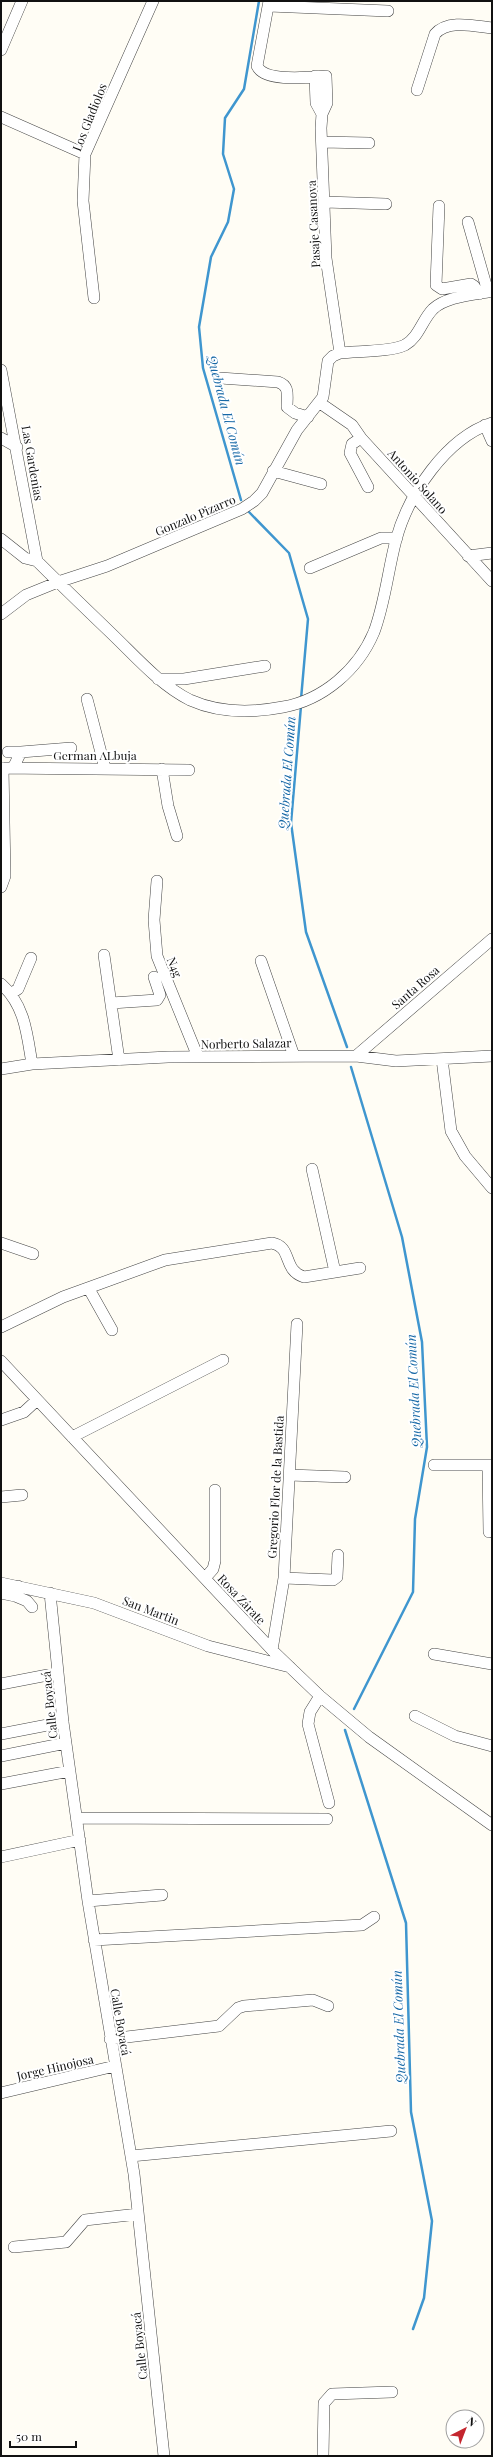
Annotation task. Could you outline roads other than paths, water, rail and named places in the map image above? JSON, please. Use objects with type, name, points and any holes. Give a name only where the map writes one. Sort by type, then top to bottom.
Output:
[{"type":"street","points":[[1,50],[22,1]]},
{"type":"street","name":"Los Gladiolos","points":[[94,298],[83,201],[85,154],[153,1]]},
{"type":"street","points":[[269,3],[388,11]]},
{"type":"street","name":"Pasaje Casanova","points":[[269,3],[257,66],[259,69],[270,77],[321,76],[316,103],[322,116],[326,258],[340,353]]},
{"type":"street","points":[[417,90],[435,34],[440,27],[450,25],[492,28]]},
{"type":"street","points":[[1,117],[85,154]]},
{"type":"street","points":[[322,142],[369,143]]},
{"type":"street","points":[[325,202],[386,204]]},
{"type":"street","points":[[439,206],[436,285],[442,289],[471,284],[486,292]]},
{"type":"street","points":[[468,222],[486,292]]},
{"type":"street","points":[[340,353],[399,347],[414,337],[428,316],[438,305],[486,292]]},
{"type":"street","name":"Gonzalo Pizarro","points":[[1,614],[26,596],[58,582],[107,566],[242,509],[262,493],[297,430],[320,403],[325,391],[328,362],[333,356],[340,353]]},
{"type":"street","name":"Las Gardenias","points":[[1,370],[17,447],[37,561]]},
{"type":"street","points":[[220,378],[278,382],[285,384],[287,388],[287,407],[295,413],[308,417]]},
{"type":"street","name":"Antonio Solano","points":[[320,403],[352,425],[361,438],[492,581]]},
{"type":"street","points":[[1,539],[25,558],[37,561],[158,679],[189,699],[206,706],[241,711],[293,705],[308,701],[324,692],[352,667],[373,633],[397,538],[415,497],[438,461],[461,441],[488,424],[492,440]]},
{"type":"street","points":[[1,438],[17,447]]},
{"type":"street","points":[[361,438],[352,444],[350,453],[368,487]]},
{"type":"street","points":[[273,471],[321,484]]},
{"type":"street","points":[[310,568],[381,538],[397,538]]},
{"type":"street","points":[[468,556],[492,553]]},
{"type":"street","points":[[158,679],[184,679],[265,666]]},
{"type":"street","points":[[87,699],[105,768]]},
{"type":"street","points":[[8,752],[71,748]]},
{"type":"street","points":[[1,887],[5,876],[6,768],[21,752]]},
{"type":"street","name":"German ALbuja","points":[[6,768],[189,770]]},
{"type":"street","points":[[162,769],[168,806],[177,836]]},
{"type":"street","name":"N4g","points":[[158,881],[154,920],[157,956],[198,1057]]},
{"type":"street","name":"Santa Rosa","points":[[356,1056],[492,939]]},
{"type":"street","points":[[104,956],[119,1060]]},
{"type":"street","points":[[12,993],[18,989],[31,958]]},
{"type":"street","points":[[261,961],[294,1056]]},
{"type":"street","points":[[111,1003],[157,1000],[160,995],[154,977]]},
{"type":"street","points":[[1,984],[12,993],[20,1007],[26,1026],[32,1064]]},
{"type":"street","name":"Norberto Salazar","points":[[1,1069],[32,1064],[198,1057],[356,1056],[396,1061],[492,1056]]},
{"type":"street","points":[[442,1059],[451,1131],[465,1156],[492,1188]]},
{"type":"street","points":[[312,1169],[335,1272]]},
{"type":"street","points":[[1,1243],[33,1254]]},
{"type":"street","points":[[1,1327],[63,1297],[89,1289],[164,1260],[272,1243],[280,1245],[284,1249],[289,1266],[297,1275],[304,1277],[360,1268]]},
{"type":"street","points":[[89,1289],[112,1330]]},
{"type":"street","name":"Gregorio Flor de la Bastida","points":[[272,1650],[284,1578],[297,1324]]},
{"type":"street","points":[[72,1437],[223,1360]]},
{"type":"street","name":"Rosa Zárate","points":[[1,1361],[272,1650],[320,1696],[369,1737],[492,1825]]},
{"type":"street","points":[[1,1420],[24,1412],[37,1400]]},
{"type":"street","points":[[434,1465],[490,1465],[489,1532]]},
{"type":"street","points":[[289,1475],[345,1477]]},
{"type":"street","points":[[205,1578],[213,1569],[215,1561],[215,1490]]},
{"type":"street","points":[[1,1497],[22,1495]]},
{"type":"street","points":[[284,1578],[336,1579],[338,1555]]},
{"type":"street","name":"San Martin","points":[[1,1583],[17,1591],[50,1593],[94,1603],[208,1646],[290,1667]]},
{"type":"street","points":[[1,1594],[17,1591],[32,1607]]},
{"type":"street","name":"Calle Boyacá","points":[[50,1593],[63,1722],[78,1818],[88,1901],[110,2039],[131,2156],[164,2456]]},
{"type":"street","points":[[434,1654],[492,1664]]},
{"type":"street","points":[[1,1684],[58,1673]]},
{"type":"street","points":[[320,1696],[310,1712],[308,1724],[329,1803]]},
{"type":"street","points":[[415,1716],[455,1736],[492,1746]]},
{"type":"street","points":[[1,1734],[63,1722]]},
{"type":"street","points":[[1,1756],[66,1743]]},
{"type":"street","points":[[1,1784],[70,1771]]},
{"type":"street","points":[[78,1818],[327,1819]]},
{"type":"street","points":[[1,1857],[80,1840]]},
{"type":"street","points":[[88,1901],[162,1895]]},
{"type":"street","points":[[94,1940],[362,1925],[374,1917]]},
{"type":"street","points":[[110,2039],[219,2026],[238,2008],[244,2006],[313,2000],[328,2006]]},
{"type":"street","name":"Jorge Hinojosa","points":[[1,2093],[115,2066]]},
{"type":"street","points":[[131,2156],[391,2132]]},
{"type":"street","points":[[14,2247],[66,2242],[85,2220],[138,2214]]},
{"type":"street","points":[[323,2456],[324,2403],[326,2398],[332,2394],[392,2392]]},
{"type":"waterway","name":"Quebrada El Común","points":[[241,500],[203,368],[199,327],[211,257],[228,222],[234,189],[223,154],[225,118],[244,89],[259,1]]},
{"type":"waterway","name":"Quebrada El Común","points":[[249,512],[289,553],[308,619],[301,699]]},
{"type":"waterway","name":"Quebrada El Común","points":[[301,706],[291,823],[306,932],[347,1047]]},
{"type":"waterway","name":"Quebrada El Común","points":[[351,1067],[402,1237],[422,1342],[427,1447],[415,1519],[413,1592],[354,1709]]},
{"type":"waterway","name":"Quebrada El Común","points":[[345,1730],[406,1923],[411,2112],[432,2221],[424,2298],[413,2329]]}]
